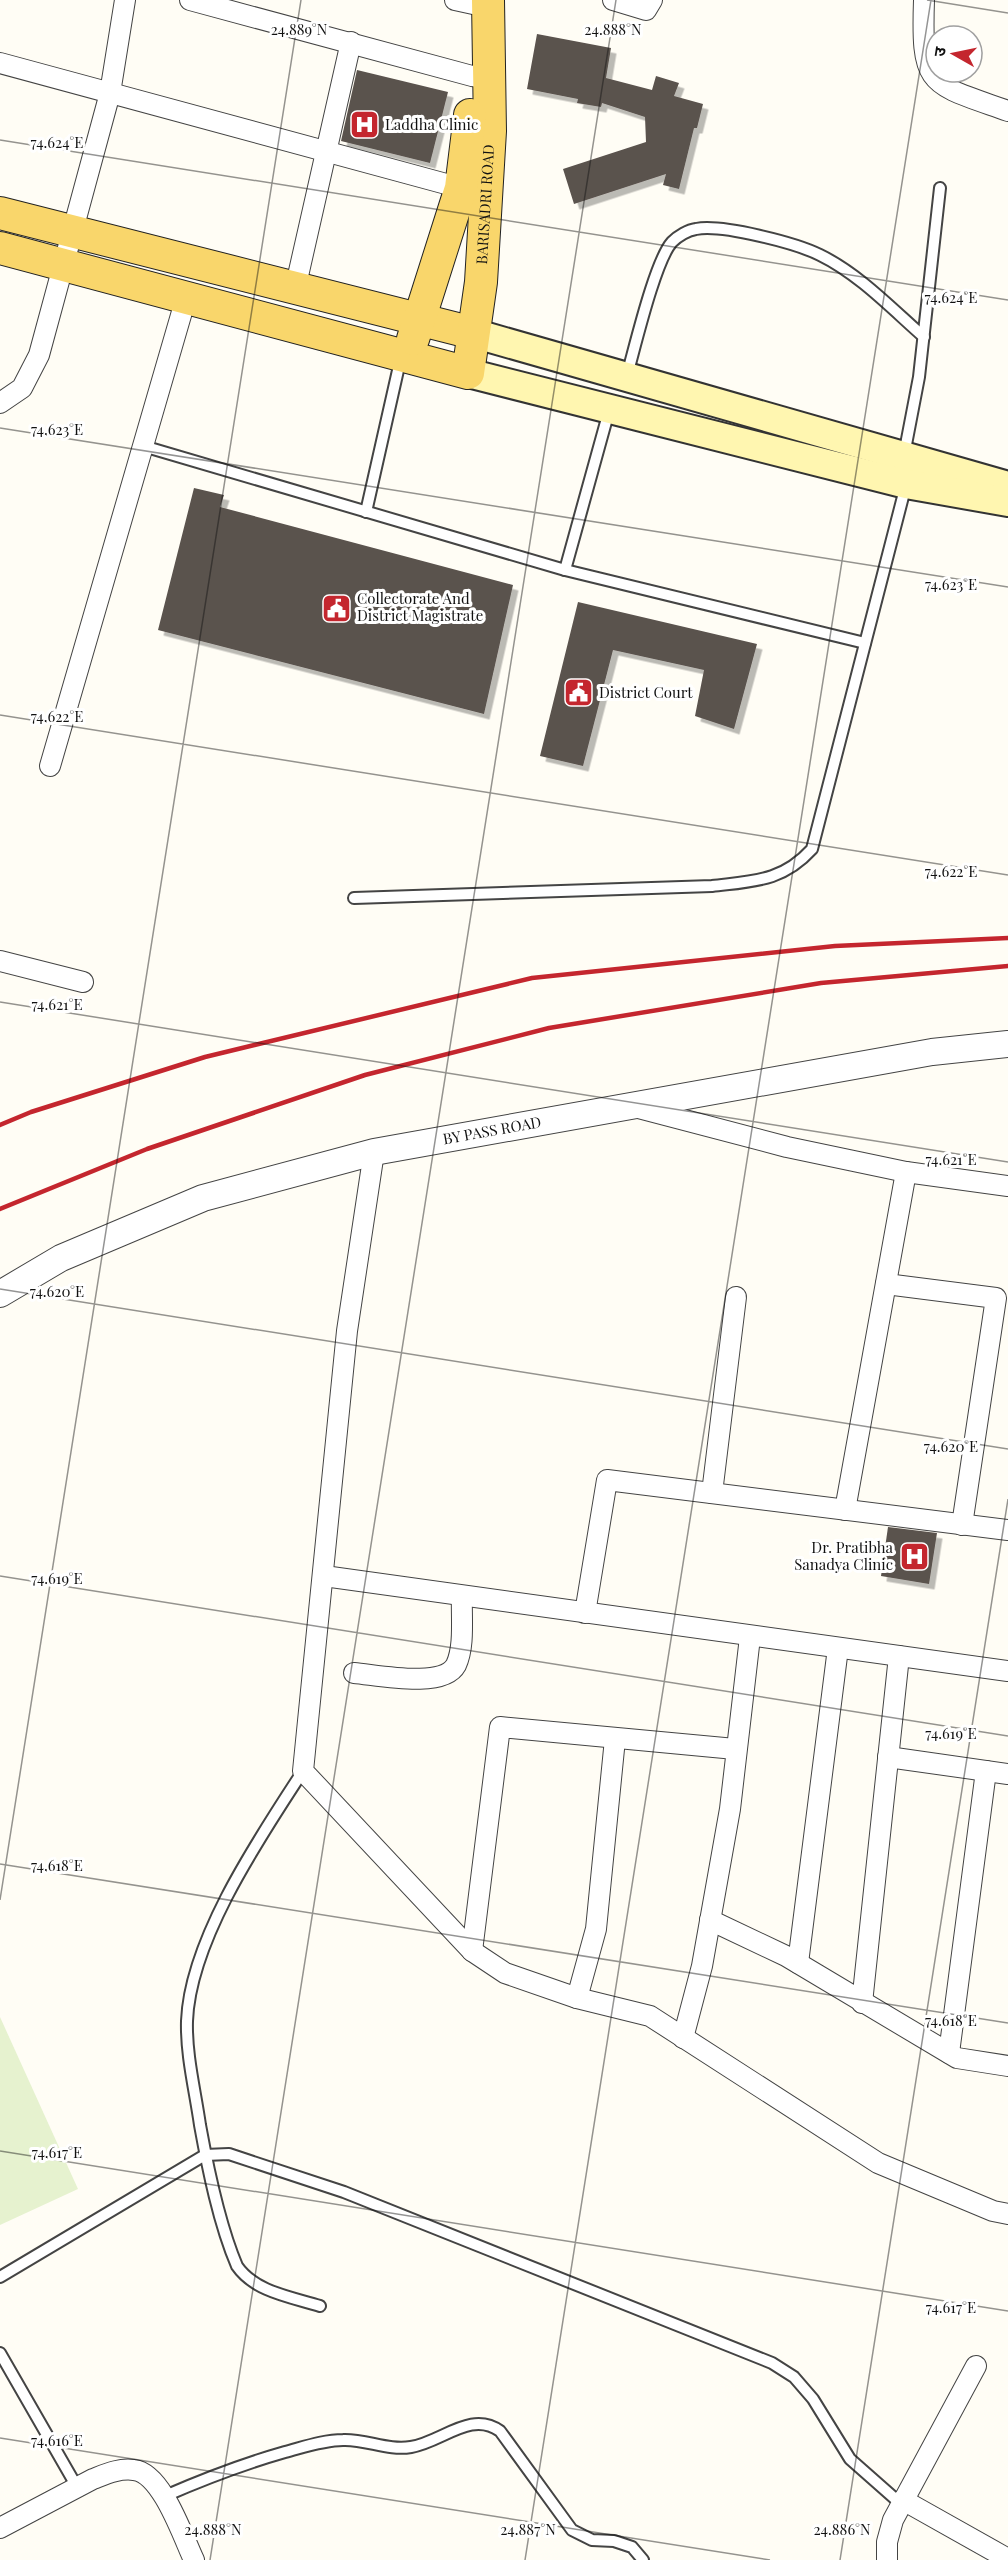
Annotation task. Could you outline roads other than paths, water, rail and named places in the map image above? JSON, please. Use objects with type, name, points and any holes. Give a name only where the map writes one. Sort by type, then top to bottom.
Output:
[{"type":"main road","name":"BARISADRI ROAD","points":[[473,192],[490,131],[480,77],[475,2]]},
{"type":"main road","name":"BARISADRI ROAD","points":[[468,373],[481,282],[468,143],[480,77]]},
{"type":"main road","points":[[404,356],[473,192]]},
{"type":"main road","points":[[0,213],[473,333],[626,379],[1008,486]]},
{"type":"main road","points":[[0,248],[609,411],[906,484],[1008,502]]},
{"type":"main road","points":[[785,454],[791,425]]},
{"type":"street","points":[[0,403],[22,388],[39,355],[111,93],[125,0]]},
{"type":"street","points":[[190,0],[480,77]]},
{"type":"street","points":[[613,0],[646,10],[652,0]]},
{"type":"street","points":[[924,0],[923,47],[928,69],[933,78],[953,92],[1008,111]]},
{"type":"street","points":[[296,289],[351,42]]},
{"type":"street","points":[[0,63],[473,192]]},
{"type":"street","points":[[50,766],[186,298]]},
{"type":"street","points":[[978,476],[1008,473]]},
{"type":"street","points":[[0,961],[83,982]]},
{"type":"street","name":"BY PASS ROAD","points":[[0,1294],[61,1258],[203,1198],[374,1152],[932,1052],[1008,1044]]},
{"type":"street","points":[[630,1106],[787,1147],[906,1172],[1008,1186]]},
{"type":"street","points":[[374,1152],[347,1331],[303,1771],[472,1950],[506,1973],[577,1998],[650,2016],[878,2163],[993,2211],[1008,2214]]},
{"type":"street","points":[[845,1510],[906,1172]]},
{"type":"street","points":[[886,1284],[996,1298],[962,1525]]},
{"type":"street","points":[[712,1493],[736,1297]]},
{"type":"street","points":[[585,1613],[607,1480],[1008,1530]]},
{"type":"street","points":[[324,1576],[750,1637],[1008,1671]]},
{"type":"street","points":[[354,1673],[435,1679],[448,1674],[455,1665],[460,1652],[462,1596]]},
{"type":"street","points":[[683,2038],[710,1920],[730,1809],[735,1749],[750,1637]]},
{"type":"street","points":[[798,1963],[838,1648]]},
{"type":"street","points":[[862,2003],[899,1656]]},
{"type":"street","points":[[472,1950],[500,1728],[735,1749]]},
{"type":"street","points":[[577,1998],[596,1929],[615,1739]]},
{"type":"street","points":[[888,1757],[1008,1774]]},
{"type":"street","points":[[949,2053],[986,1771]]},
{"type":"street","points":[[710,1920],[798,1963],[957,2058],[1008,2066]]},
{"type":"street","points":[[887,2560],[887,2542],[893,2520],[976,2366]]},
{"type":"street","points":[[0,2528],[109,2472],[135,2470],[147,2476],[165,2496],[194,2560]]},
{"type":"street","points":[[902,2502],[1008,2559]]},
{"type":"lane","points":[[904,456],[924,337],[940,188]]},
{"type":"lane","points":[[626,379],[661,263],[672,242],[695,229],[716,229],[750,235],[821,255],[855,278],[924,337]]},
{"type":"lane","points":[[366,512],[404,356]]},
{"type":"lane","points":[[565,570],[609,411]]},
{"type":"lane","points":[[143,446],[565,570],[865,643]]},
{"type":"lane","points":[[354,898],[712,886],[778,875],[797,866],[812,849],[906,484]]},
{"type":"lane","points":[[303,1771],[256,1842],[214,1923],[191,1990],[188,2044],[205,2155],[232,2254],[244,2277],[260,2287],[320,2306]]},
{"type":"lane","points":[[0,2277],[205,2155],[229,2154],[344,2192],[772,2363],[794,2377],[807,2392],[850,2459],[902,2502]]},
{"type":"lane","points":[[0,2353],[77,2487]]},
{"type":"lane","points":[[165,2496],[240,2465],[326,2441],[344,2439],[408,2448],[424,2444],[472,2423],[482,2422],[500,2431],[572,2530],[592,2540],[614,2541],[632,2547],[643,2560]]},
{"type":"railway","points":[[0,1125],[31,1112],[205,1057],[532,978],[835,946],[1008,938]]},
{"type":"railway","points":[[0,1209],[147,1149],[365,1075],[549,1028],[821,983],[1008,966]]},
{"type":"place","name":"Laddha Clinic","points":[[364,125]]},
{"type":"place","name":"Collectorate And District Magistrate","points":[[336,608]]},
{"type":"place","name":"District Court","points":[[578,693]]},
{"type":"place","name":"Dr. Pratibha Sanadya Clinic","points":[[914,1557]]}]
